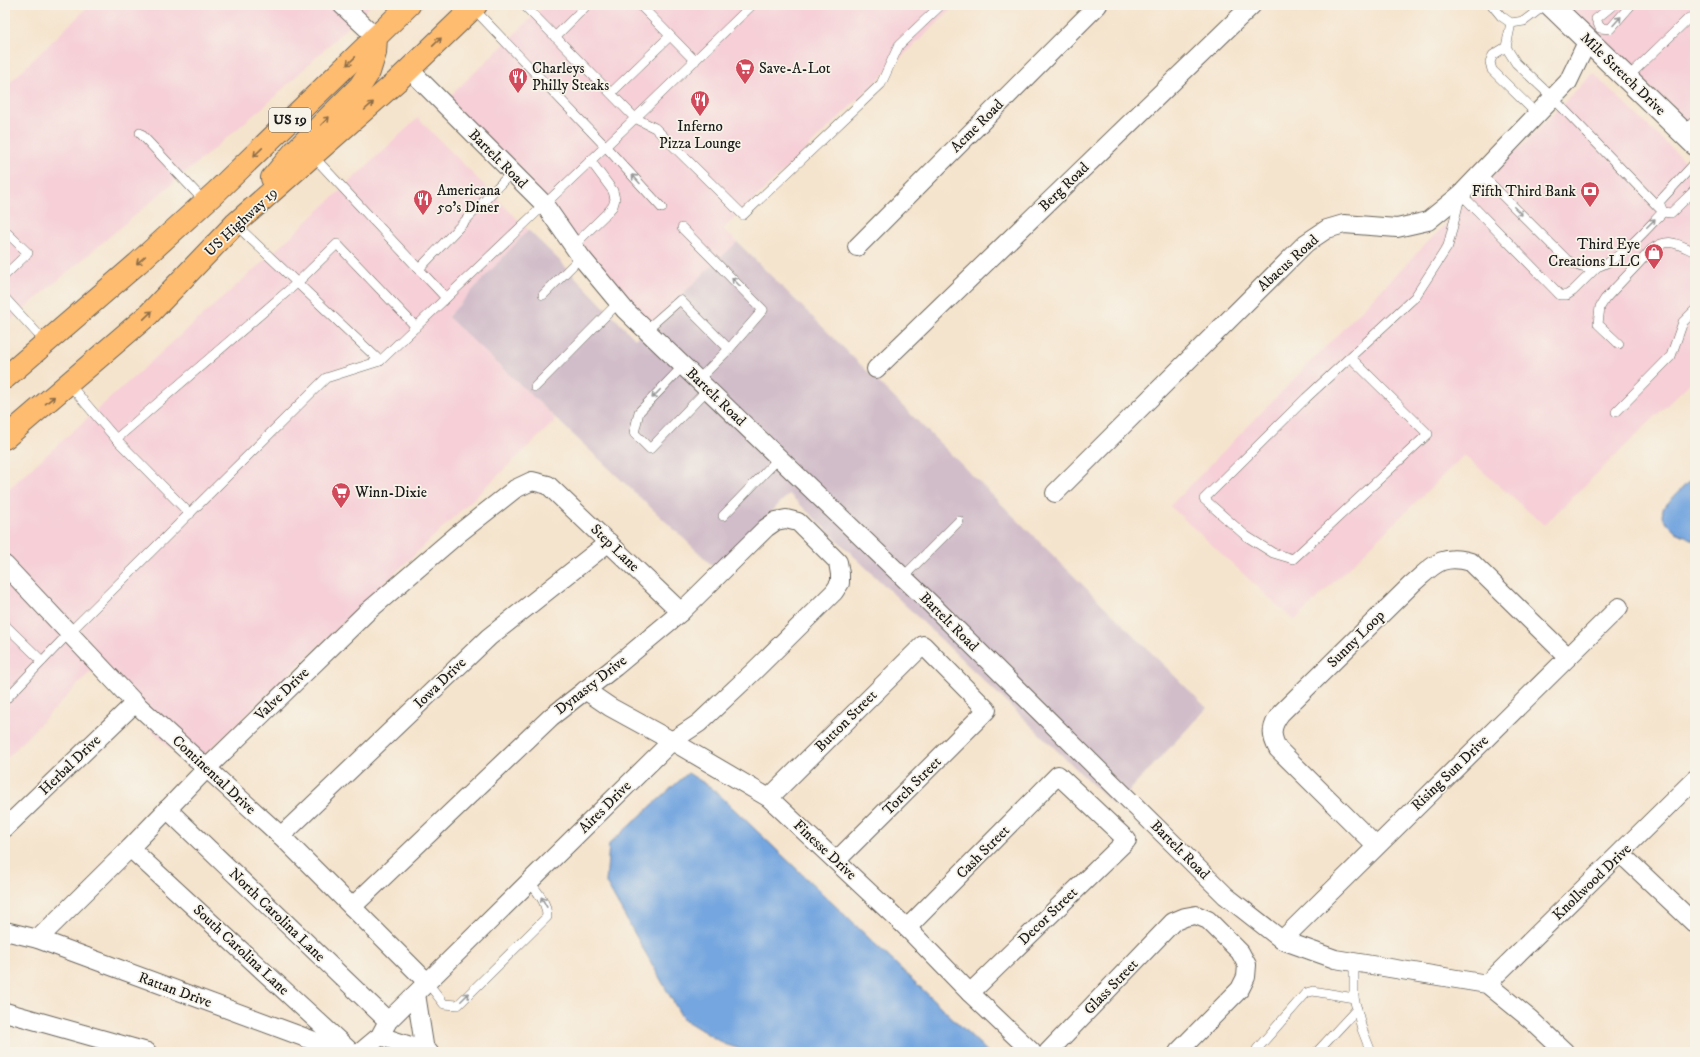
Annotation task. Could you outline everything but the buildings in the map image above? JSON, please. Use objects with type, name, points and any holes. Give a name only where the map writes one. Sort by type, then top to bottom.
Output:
[{"type":"highway","name":"US 19","points":[[5,378],[138,263],[205,202],[409,5]]},
{"type":"highway","name":"US Highway 19","points":[[5,438],[148,315],[235,224],[409,70],[474,7]]},
{"type":"highway","points":[[235,224],[295,151],[360,86],[369,72],[375,53],[376,37]]},
{"type":"highway","points":[[5,361],[46,343]]},
{"type":"street","points":[[342,5],[376,37]]},
{"type":"street","name":"Acme Road","points":[[857,247],[1098,5]]},
{"type":"street","name":"Mile Stretch Drive","points":[[1551,5],[1594,34],[1627,78],[1691,132]]},
{"type":"street","name":"Berg Road","points":[[876,369],[1245,7]]},
{"type":"street","name":"Abacus Road","points":[[1055,492],[1306,243],[1327,229],[1344,224],[1397,228],[1428,221],[1461,194],[1568,82],[1594,34]]},
{"type":"street","name":"Bartelt Road","points":[[409,70],[544,204],[577,252],[619,302],[646,330],[903,577],[1226,896],[1282,940],[1335,959],[1487,984],[1530,1019],[1565,1052]]},
{"type":"street","name":"Valve Drive","points":[[38,939],[130,848],[207,768],[366,613],[458,534],[516,489],[532,481],[548,485]]},
{"type":"street","name":"Step Lane","points":[[548,485],[681,612]]},
{"type":"street","name":"Dynasty Drive","points":[[352,907],[550,717],[681,612],[766,528],[776,521],[786,519],[798,522],[838,562]]},
{"type":"street","name":"Iowa Drive","points":[[281,836],[489,637],[609,542]]},
{"type":"street","name":"Sunny Loop","points":[[1376,846],[1278,749],[1273,740],[1273,730],[1275,721],[1281,713],[1412,584],[1433,565],[1442,560],[1461,559],[1471,562],[1568,657]]},
{"type":"street","name":"Aires Drive","points":[[361,1052],[421,988],[672,741],[699,724],[834,592],[840,583],[838,562]]},
{"type":"street","name":"Continental Drive","points":[[5,565],[135,703],[281,836],[352,907],[421,988]]},
{"type":"street","name":"Rising Sun Drive","points":[[1282,940],[1619,607]]},
{"type":"street","name":"Button Street","points":[[769,798],[923,645],[987,710]]},
{"type":"street","name":"Finesse Drive","points":[[585,690],[610,708],[672,741],[769,798],[907,928],[970,993],[1032,1052]]},
{"type":"street","name":"Herbal Drive","points":[[5,828],[135,703]]},
{"type":"street","name":"Torch Street","points":[[836,862],[987,710]]},
{"type":"street","name":"Cash Street","points":[[907,928],[1058,776],[1127,840]]},
{"type":"street","name":"Knollwood Drive","points":[[1487,984],[1622,854],[1695,780]]},
{"type":"street","name":"North Carolina Lane","points":[[167,809],[384,1028]]},
{"type":"street","name":"Decor Street","points":[[970,993],[1127,840]]},
{"type":"street","name":"South Carolina Lane","points":[[130,848],[351,1052]]},
{"type":"street","points":[[1622,854],[1695,924]]},
{"type":"street","name":"Glass Street","points":[[1048,1052],[1173,922],[1185,917],[1196,915],[1208,920],[1240,952],[1247,965],[1246,977],[1240,989],[1178,1052]]},
{"type":"street","name":"Rattan Drive","points":[[5,931],[38,939],[344,1052]]},
{"type":"street","points":[[421,988],[427,1052]]},
{"type":"street","points":[[5,1012],[147,1052]]},
{"type":"street","points":[[384,1028],[427,1052]]},
{"type":"lane","points":[[524,5],[635,118],[655,128],[743,215],[881,84],[900,46],[935,7]]},
{"type":"lane","points":[[555,37],[587,5]]},
{"type":"lane","points":[[640,5],[694,60]]},
{"type":"lane","points":[[5,700],[69,633],[326,378],[380,361],[752,5]]},
{"type":"lane","points":[[1492,5],[1501,16],[1511,23],[1524,21],[1545,5]]},
{"type":"lane","points":[[1613,5],[1596,19],[1594,34],[1610,29],[1631,5]]},
{"type":"lane","points":[[474,7],[662,208]]},
{"type":"lane","points":[[1627,78],[1693,18]]},
{"type":"lane","points":[[1511,23],[1506,47],[1516,63],[1553,98],[1663,212],[1672,213],[1695,190]]},
{"type":"lane","points":[[611,93],[670,36]]},
{"type":"lane","points":[[1506,47],[1493,55],[1490,62],[1492,70],[1537,114]]},
{"type":"lane","points":[[140,133],[205,202]]},
{"type":"lane","points":[[313,156],[446,298]]},
{"type":"lane","points":[[543,295],[613,206],[615,199],[613,191],[590,160]]},
{"type":"lane","points":[[1663,212],[1659,202],[1695,163]]},
{"type":"lane","points":[[420,269],[512,172]]},
{"type":"lane","points":[[1480,173],[1567,260],[1579,267],[1596,268]]},
{"type":"lane","points":[[1461,194],[1560,295],[1567,295],[1573,291],[1596,268],[1621,253],[1663,212]]},
{"type":"lane","points":[[1350,357],[1428,434],[1293,559],[1273,553],[1246,536],[1204,499],[1350,357],[1415,297],[1448,246],[1461,194]]},
{"type":"lane","points":[[235,224],[380,361]]},
{"type":"lane","points":[[682,228],[763,310],[728,349],[703,385],[650,449],[634,433],[639,412],[683,366]]},
{"type":"lane","points":[[5,231],[28,253],[5,275]]},
{"type":"lane","points":[[1619,344],[1598,324],[1600,307],[1605,299],[1652,249],[1661,243],[1668,242],[1695,252]]},
{"type":"lane","points":[[116,438],[297,284],[337,244],[416,327]]},
{"type":"lane","points":[[5,298],[46,343]]},
{"type":"lane","points":[[646,330],[680,300],[728,349]]},
{"type":"lane","points":[[535,387],[619,302]]},
{"type":"lane","points":[[1616,412],[1671,356],[1684,322],[1695,310]]},
{"type":"lane","points":[[69,384],[116,438],[190,514]]},
{"type":"lane","points":[[723,516],[779,458]]},
{"type":"lane","points":[[903,577],[959,521]]},
{"type":"lane","points":[[5,625],[42,661]]},
{"type":"lane","points":[[421,988],[444,1004],[458,1005],[547,917],[545,903],[530,881]]},
{"type":"lane","points":[[1354,962],[1354,998],[1371,1052]]},
{"type":"lane","points":[[1257,1052],[1257,1049],[1306,993],[1313,991],[1354,998]]},
{"type":"lane","points":[[1317,1052],[1357,1009]]},
{"type":"shaded area","points":[[90,5],[371,5],[268,103],[5,325],[5,87]]},
{"type":"shaded area","points":[[545,5],[956,5],[723,229],[737,242],[647,327],[448,98]]},
{"type":"shaded area","points":[[1564,5],[1695,5],[1695,131]]},
{"type":"shaded area","points":[[1593,73],[1695,171],[1695,378],[1544,525],[1464,455],[1294,621],[1170,506]]},
{"type":"shaded area","points":[[418,118],[528,230],[448,317],[554,417],[554,422],[190,768],[91,671],[5,760],[5,492],[285,242]]},
{"type":"shaded area","points":[[528,230],[635,339],[737,242],[1207,708],[1115,806],[789,494],[715,568],[448,317]]},
{"type":"water","points":[[1695,475],[1694,540],[1676,532],[1662,517],[1663,508]]},
{"type":"water","points":[[688,773],[712,788],[988,1052],[750,1052],[724,1044],[683,1019],[606,883],[609,844]]},
{"type":"place","name":"Save-A-Lot","points":[[745,85]]},
{"type":"place","name":"Charleys Philly Steaks","points":[[518,94]]},
{"type":"place","name":"Inferno Pizza Lounge","points":[[700,117]]},
{"type":"place","name":"Fifth Third Bank","points":[[1590,208]]},
{"type":"place","name":"Americana 50's Diner","points":[[423,216]]},
{"type":"place","name":"Third Eye Creations LLC","points":[[1654,270]]},
{"type":"place","name":"Winn-Dixie","points":[[341,509]]}]
